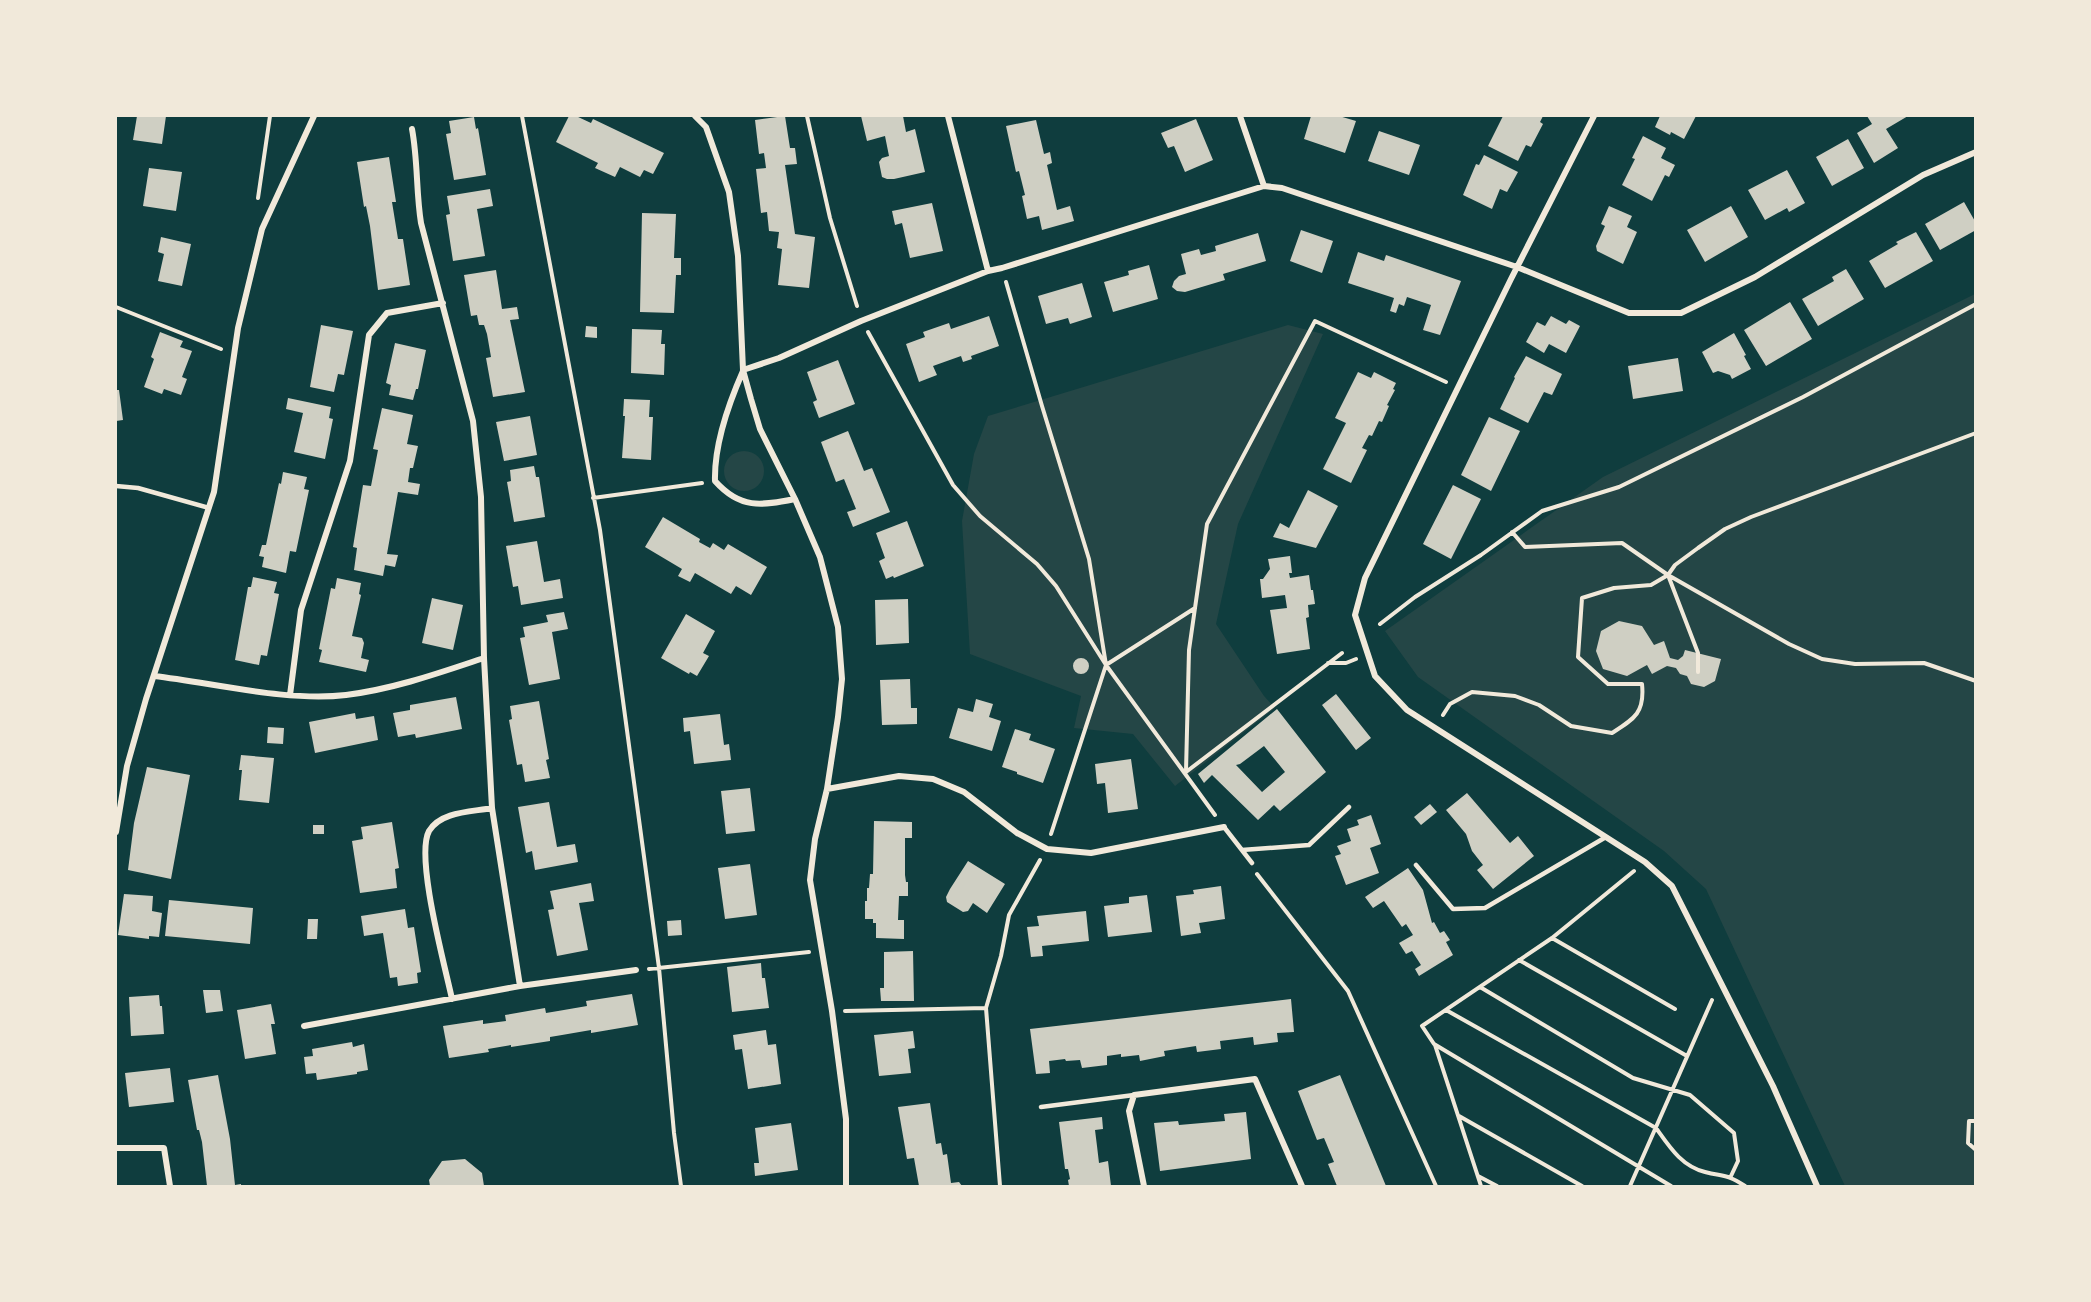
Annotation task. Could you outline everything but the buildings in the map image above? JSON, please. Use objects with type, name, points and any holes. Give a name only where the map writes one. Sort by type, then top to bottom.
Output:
[{"type":"street","points":[[116,832],[128,766],[154,676],[214,492],[238,328],[262,229],[314,116]]},
{"type":"street","points":[[695,116],[706,127],[729,192],[738,256],[743,370],[760,429],[795,499],[820,557],[838,627],[842,679],[827,789],[815,839],[810,879],[832,1011],[846,1119],[846,1186]]},
{"type":"street","points":[[948,116],[988,271]]},
{"type":"street","points":[[1240,116],[1264,186]]},
{"type":"street","points":[[1594,116],[1517,267],[1365,578],[1355,615],[1375,676],[1407,710],[1645,862],[1672,886],[1773,1086],[1816,1186]]},
{"type":"street","points":[[412,129],[417,154],[417,192],[421,223],[473,421],[481,497],[484,658],[492,808],[520,986]]},
{"type":"street","points":[[795,499],[766,505],[746,503],[727,495],[715,481],[714,459],[731,398],[743,370],[779,358],[861,321],[988,271],[1264,186],[1302,194],[1517,267],[1629,313],[1681,314],[1755,277],[1923,175],[1976,152]]},
{"type":"street","points":[[290,695],[301,609],[350,461],[369,335],[387,313],[443,303]]},
{"type":"street","points":[[154,676],[290,695],[345,695],[414,681],[484,658]]},
{"type":"street","points":[[827,789],[899,776],[933,779],[964,792],[1017,833],[1047,849],[1091,853],[1224,827]]},
{"type":"street","points":[[452,999],[426,876],[424,846],[430,830],[448,816],[492,808]]},
{"type":"street","points":[[304,1026],[520,986],[636,970]]},
{"type":"street","points":[[1143,1186],[1129,1112],[1134,1095],[1255,1079],[1302,1186]]},
{"type":"street","points":[[116,1148],[164,1148],[170,1186]]},
{"type":"lane","points":[[116,486],[138,488],[209,508]]},
{"type":"lane","points":[[1242,850],[1309,845],[1349,807]]},
{"type":"lane","points":[[1224,827],[1252,862]]},
{"type":"lane","points":[[1416,866],[1454,909],[1485,908],[1606,837]]},
{"type":"lane","points":[[1041,1107],[1134,1095]]},
{"type":"path","points":[[522,116],[600,530],[659,968],[681,1186]]},
{"type":"path","points":[[807,116],[830,218],[861,321],[953,485],[980,516],[1037,564],[1056,586],[1106,665],[1224,827]]},
{"type":"path","points":[[1000,1186],[986,1008],[1009,915],[1047,849],[1106,665],[1089,559],[1002,268]]},
{"type":"path","points":[[1380,624],[1415,597],[1481,555],[1542,511],[1619,487],[1803,397],[1976,304]]},
{"type":"path","points":[[116,308],[234,354]]},
{"type":"path","points":[[1186,772],[1189,650],[1208,524],[1315,321],[1459,388]]},
{"type":"path","points":[[1436,728],[1450,704],[1472,692],[1515,696],[1539,705],[1570,726],[1612,733],[1634,719],[1643,698],[1642,684],[1608,684],[1578,657],[1582,598],[1614,588],[1651,585],[1668,575],[1675,565],[1725,529],[1751,517],[1976,433]]},
{"type":"path","points":[[593,498],[715,481]]},
{"type":"path","points":[[1512,532],[1525,548],[1622,543],[1668,575],[1789,644],[1822,659],[1854,664],[1924,663],[1976,681]]},
{"type":"path","points":[[1668,575],[1698,653],[1698,672]]},
{"type":"path","points":[[1106,665],[1195,608]]},
{"type":"path","points":[[1186,772],[1342,653]]},
{"type":"path","points":[[1328,663],[1346,663]]},
{"type":"path","points":[[1252,862],[1258,877],[1348,991],[1436,1186]]},
{"type":"path","points":[[1481,1186],[1434,1044],[1422,1026],[1552,938],[1645,862]]},
{"type":"path","points":[[1552,938],[1675,1009]]},
{"type":"path","points":[[636,970],[822,950]]},
{"type":"path","points":[[1519,960],[1687,1056]]},
{"type":"path","points":[[1630,1186],[1720,980]]},
{"type":"path","points":[[1480,987],[1634,1078],[1690,1095],[1734,1133],[1738,1161],[1731,1176]]},
{"type":"path","points":[[832,1011],[986,1008]]},
{"type":"path","points":[[1446,1010],[1656,1128],[1676,1157],[1702,1172],[1731,1176],[1745,1186]]},
{"type":"path","points":[[1434,1044],[1671,1186]]},
{"type":"path","points":[[1458,1115],[1582,1186]]},
{"type":"path","points":[[1976,1121],[1969,1121],[1968,1143],[1976,1150]]},
{"type":"path","points":[[1478,1176],[1497,1186]]},
{"type":"shaded area","points":[[1975,294],[1975,1186],[1845,1186],[1706,889],[1664,851],[1418,677],[1385,631],[1603,477]]},
{"type":"shaded area","points":[[1288,325],[1323,334],[1238,524],[1216,624],[1264,696],[1275,708],[1175,786],[1133,734],[1074,728],[1081,696],[970,654],[962,521],[974,454],[988,416]]},
{"type":"shaded area","points":[[744,451],[752,452],[758,457],[763,463],[763,479],[758,485],[752,490],[744,491],[736,490],[730,485],[725,479],[724,471],[725,463],[730,457],[736,452]]}]
